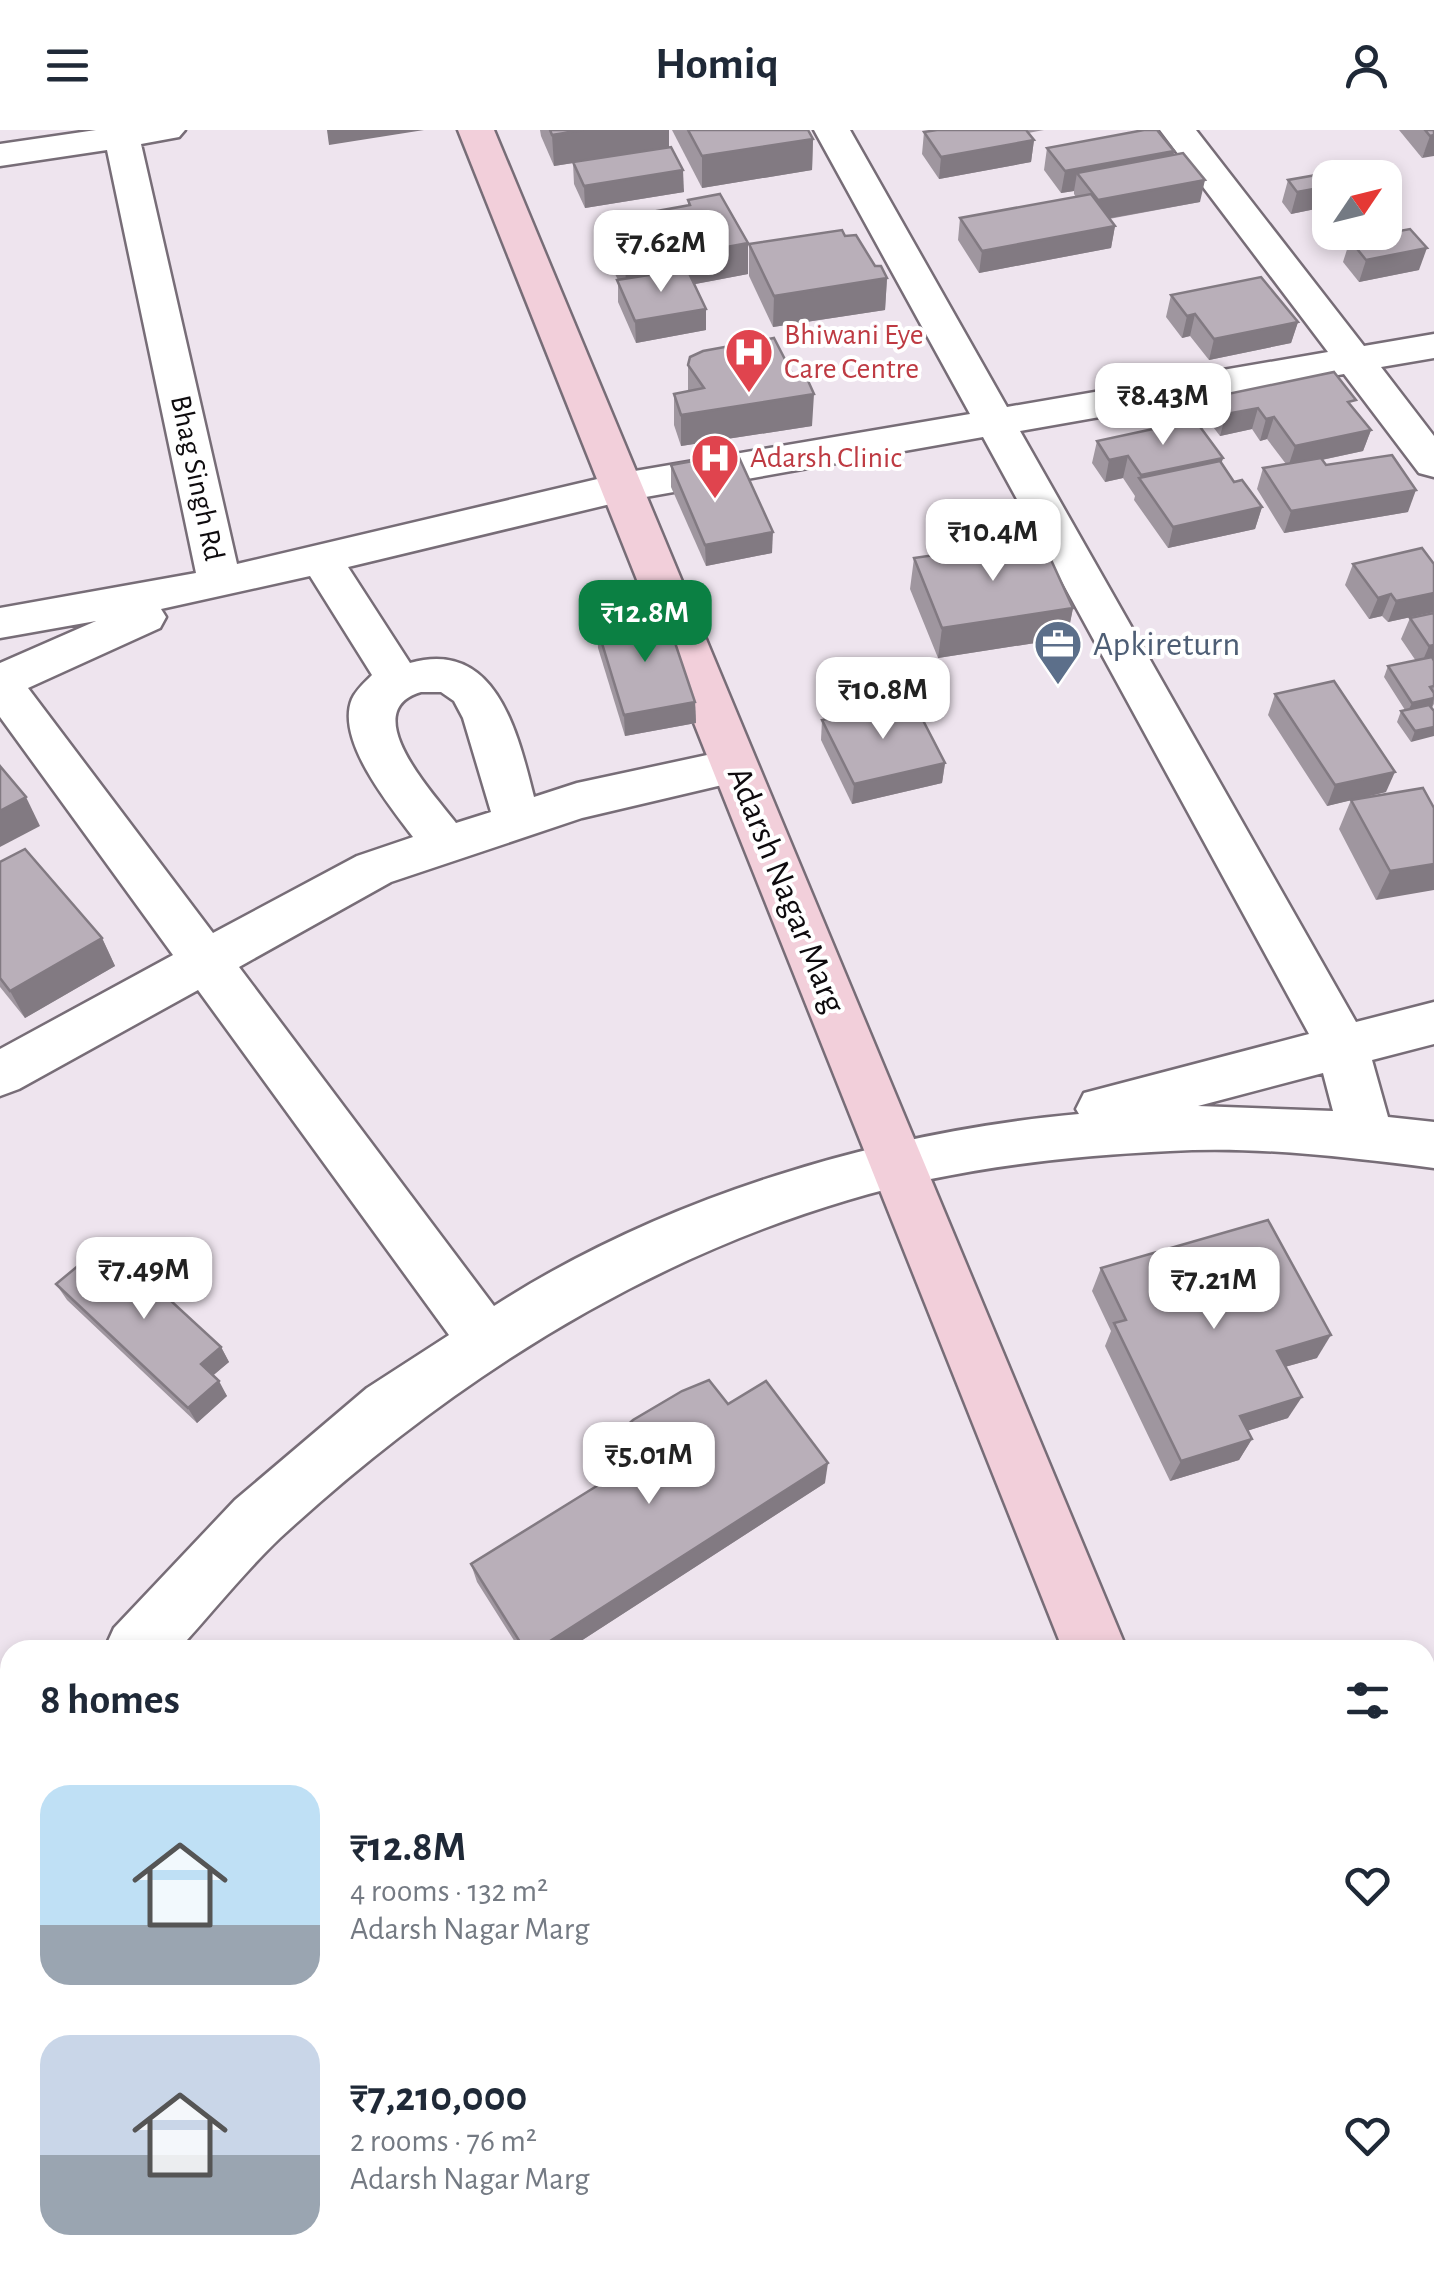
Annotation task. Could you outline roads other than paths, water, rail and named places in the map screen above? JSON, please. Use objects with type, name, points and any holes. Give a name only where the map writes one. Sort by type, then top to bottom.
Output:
[{"type":"street","points":[[0,156],[167,130]]},
{"type":"street","name":"Adarsh Nagar Marg","points":[[476,130],[1092,1640]]},
{"type":"street","points":[[832,130],[1342,1044],[1367,1137]]},
{"type":"street","points":[[1178,130],[1434,464]]},
{"type":"street","name":"Bhag Singh Rd","points":[[0,683],[220,583],[122,137]]},
{"type":"street","points":[[0,623],[220,583],[622,487],[1434,346]]},
{"type":"street","points":[[320,559],[398,680]]},
{"type":"street","points":[[446,845],[385,760],[372,726],[370,704],[378,691],[398,680],[445,675],[463,682],[474,694],[517,821]]},
{"type":"street","points":[[0,683],[487,1342]]},
{"type":"street","points":[[0,1074],[374,869],[578,801],[735,766]]},
{"type":"street","points":[[898,1165],[1342,1044],[1434,1023]]},
{"type":"street","points":[[145,1640],[256,1520],[388,1407],[556,1297],[706,1225],[850,1176],[1005,1143],[1172,1128],[1315,1131],[1434,1145]]},
{"type":"place","name":"Bhiwani Eye Care Centre","points":[[749,394]]},
{"type":"place","name":"Adarsh Clinic","points":[[715,500]]},
{"type":"place","name":"Apkireturn","points":[[1058,686]]}]
